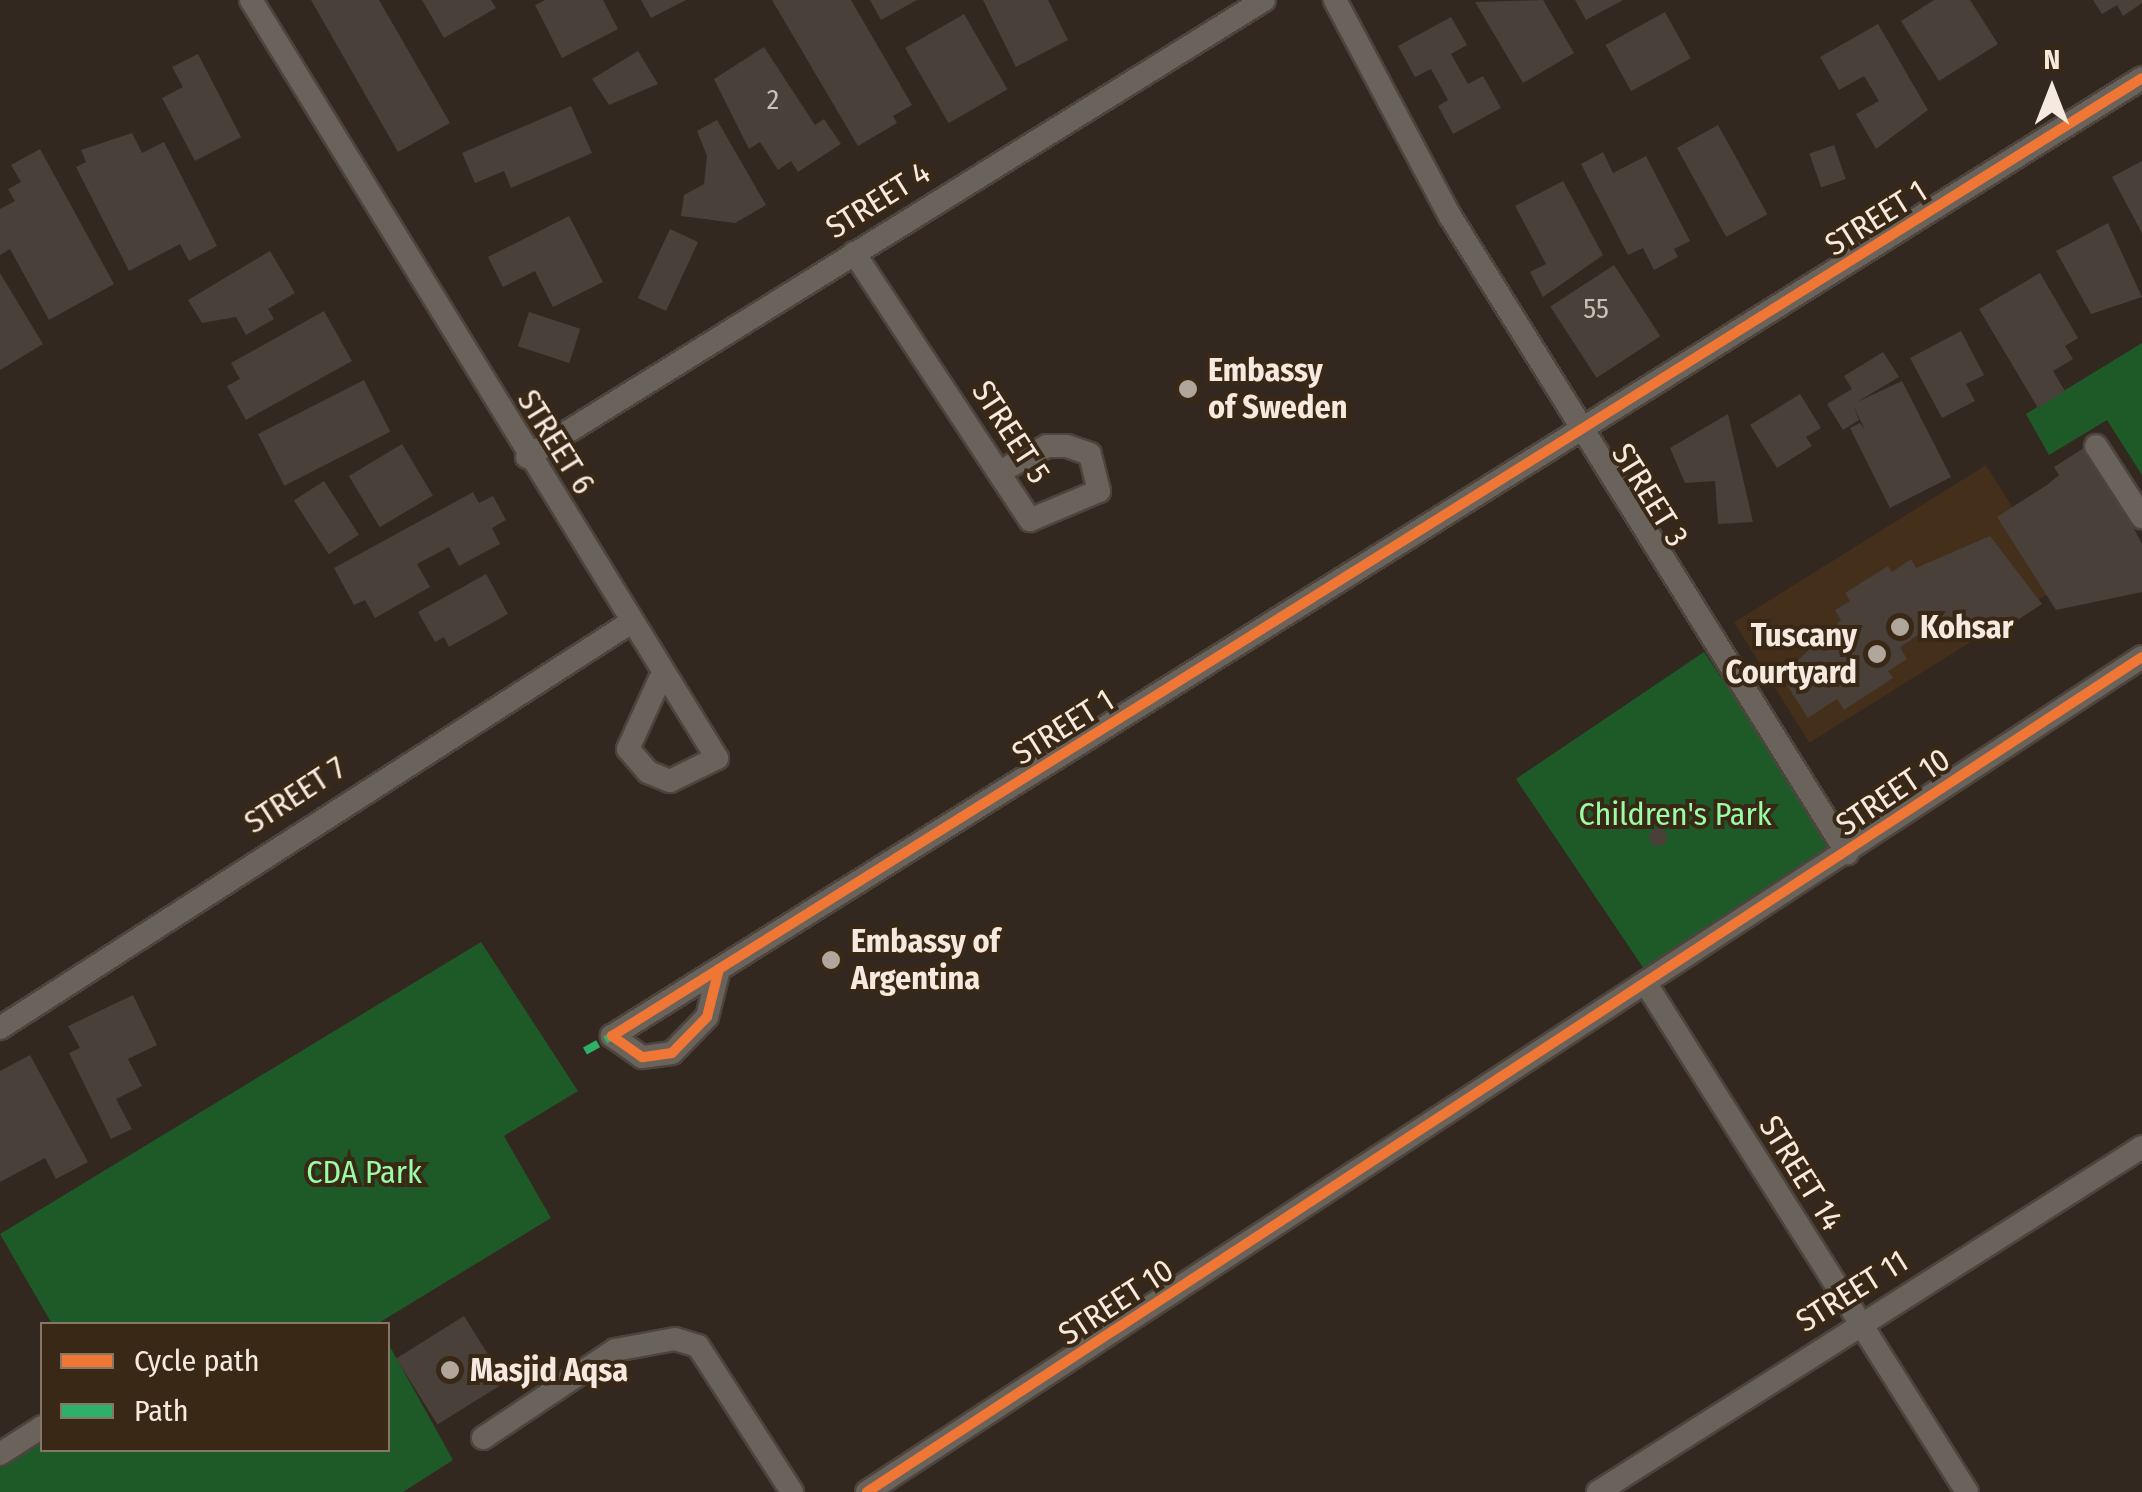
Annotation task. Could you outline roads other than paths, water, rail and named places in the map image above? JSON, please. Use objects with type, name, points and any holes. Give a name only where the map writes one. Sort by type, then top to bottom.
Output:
[{"type":"street","name":"STREET 6","points":[[251,0],[526,457],[717,758],[670,781],[648,772],[628,749],[659,681]]},
{"type":"street","name":"STREET 4","points":[[526,457],[1264,0]]},
{"type":"street","name":"STREET 3","points":[[1335,0],[1450,216],[1582,434],[1847,853]]},
{"type":"street","name":"STREET 1","points":[[720,970],[707,1017],[672,1053],[642,1057],[612,1036],[1582,434],[2142,78]]},
{"type":"street","name":"STREET 5","points":[[854,253],[1030,520],[1099,492],[1090,454],[1067,446],[1047,446],[1001,472]]},
{"type":"street","points":[[2096,446],[2142,517]]},
{"type":"street","name":"STREET 7","points":[[0,1028],[630,623]]},
{"type":"street","name":"STREET 10","points":[[867,1492],[1648,988],[2142,658]]},
{"type":"street","name":"STREET 14","points":[[1648,988],[1857,1326],[1967,1492]]},
{"type":"street","name":"STREET 11","points":[[1598,1492],[2142,1147]]},
{"type":"street","points":[[483,1438],[615,1350],[676,1339],[698,1346],[792,1492]]},
{"type":"street","points":[[0,1454],[40,1428]]},
{"type":"place","name":"Embassy of Sweden","points":[[1188,389]]},
{"type":"place","name":"Kohsar","points":[[1900,627]]},
{"type":"place","name":"Tuscany Courtyard","points":[[1877,654]]},
{"type":"place","name":"Embassy of Argentina","points":[[831,960]]},
{"type":"place","name":"Masjid Aqsa","points":[[450,1370]]},
{"type":"park label","name":"Children's Park","points":[[1675,814]]},
{"type":"park label","name":"CDA Park","points":[[364,1172]]}]
